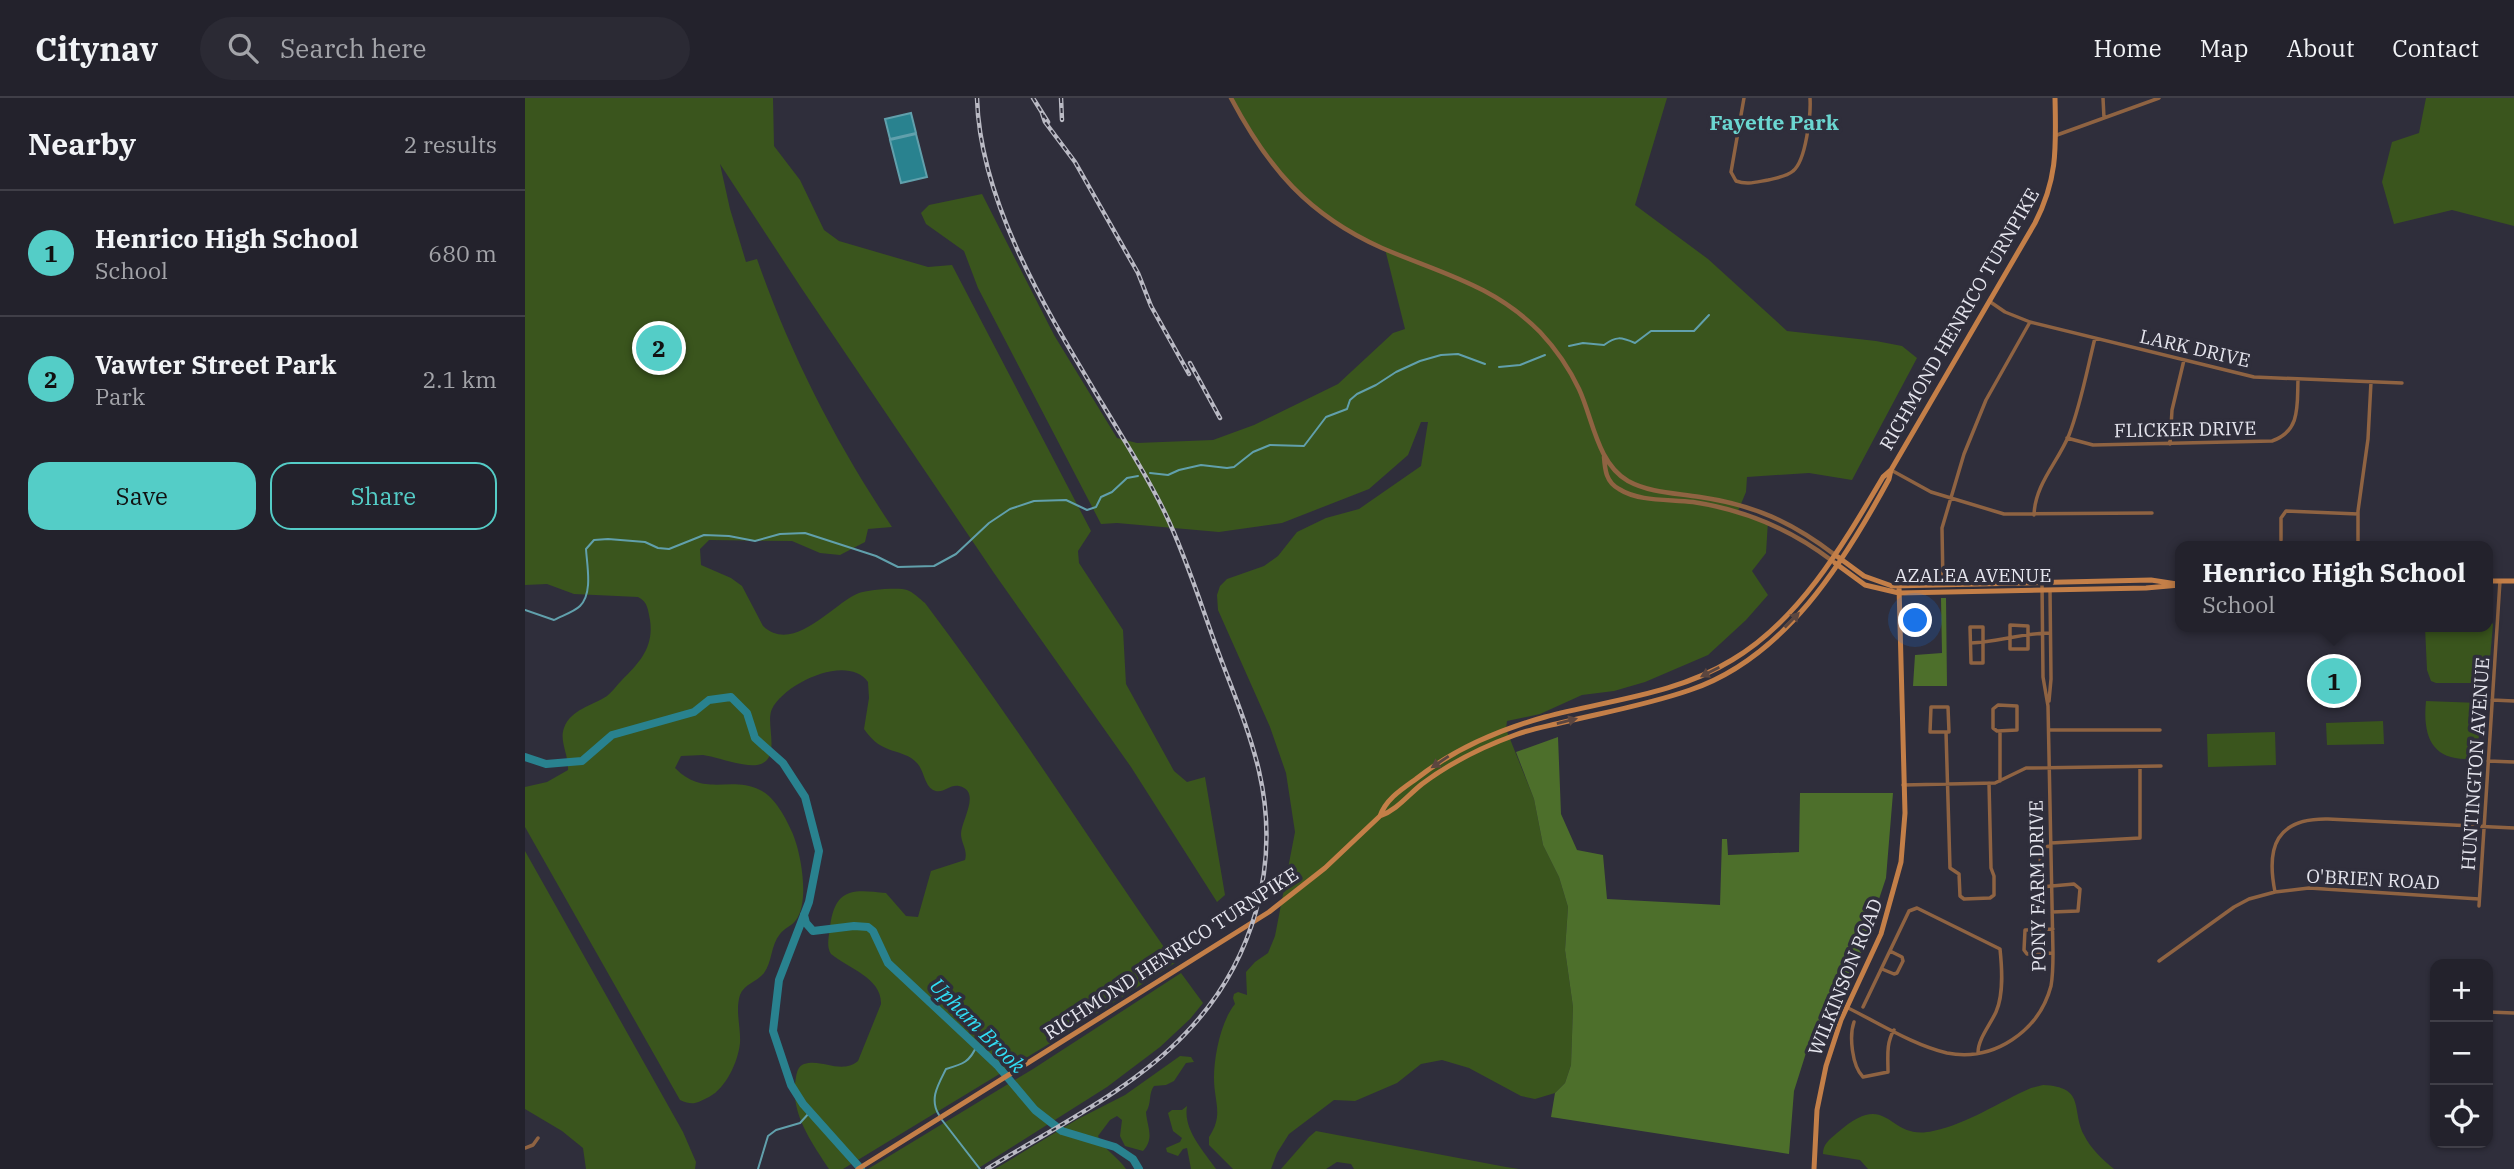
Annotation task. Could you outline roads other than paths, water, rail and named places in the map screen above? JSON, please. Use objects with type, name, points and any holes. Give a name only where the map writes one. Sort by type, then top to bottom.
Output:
[{"type":"main road","name":"RICHMOND HENRICO TURNPIKE","points":[[859,1168],[1008,1077],[1289,898],[1380,816],[1388,813],[1421,784],[1466,755],[1517,734],[1690,690],[1721,678],[1773,639],[1807,605],[1836,560],[2045,203],[2054,172],[2057,135],[2055,98]]},
{"type":"main road","name":"AZALEA AVENUE","points":[[1836,560],[1865,585],[1899,589],[2050,590],[2175,585]]},
{"type":"main road","name":"AZALEA AVENUE","points":[[1943,589],[2049,582],[2151,580],[2175,584]]},
{"type":"main road","points":[[2493,580],[2514,581]]},
{"type":"main road","name":"WILKINSON ROAD","points":[[1814,1169],[1815,1129],[1821,1087],[1846,1007],[1881,934],[1893,897],[1904,839],[1899,589]]},
{"type":"street","name":"AZALEA AVENUE","points":[[1231,98],[1260,150],[1277,172],[1309,202],[1366,240],[1464,279],[1489,292],[1527,320],[1554,349],[1578,387],[1604,456],[1608,479],[1620,491],[1719,507],[1752,516],[1797,536],[1836,560]]},
{"type":"street","points":[[1744,98],[1731,168],[1732,176],[1739,183],[1747,184],[1777,178],[1795,170],[1802,154],[1810,98]]},
{"type":"street","points":[[2103,98],[2104,118]]},
{"type":"street","points":[[2057,135],[2159,98]]},
{"type":"street","name":"LARK DRIVE","points":[[1989,301],[2005,312],[2030,322],[2254,377],[2402,383]]},
{"type":"street","points":[[1943,589],[1942,528],[1949,499],[1980,411],[2030,322]]},
{"type":"street","points":[[2034,515],[2036,495],[2075,419],[2095,338]]},
{"type":"street","points":[[2170,444],[2172,410],[2184,360]]},
{"type":"street","name":"FLICKER DRIVE","points":[[2067,438],[2094,445],[2268,442],[2286,434],[2295,422],[2298,380]]},
{"type":"street","points":[[2358,541],[2358,514],[2369,432],[2371,382]]},
{"type":"street","name":"AZALEA AVENUE","points":[[1604,456],[1613,469],[1631,482],[1650,489],[1756,509],[1804,532],[1836,560]]},
{"type":"street","points":[[1891,470],[1926,490],[1990,511],[2034,515],[2152,513]]},
{"type":"street","points":[[2281,540],[2281,518],[2286,510],[2358,514]]},
{"type":"street","name":"HUNTINGTON AVENUE","points":[[2479,906],[2500,581]]},
{"type":"street","name":"PONY FARM DRIVE","points":[[2048,706],[2051,691],[2049,582]]},
{"type":"street","name":"PONY FARM DRIVE","points":[[1846,1007],[1945,1052],[1978,1053],[2013,1040],[2035,1018],[2045,1003],[2050,988],[2053,929],[2049,730],[2043,677],[2042,583]]},
{"type":"street","points":[[2012,625],[2028,626],[2029,634],[2027,650],[2012,650],[2012,625]]},
{"type":"street","points":[[1970,627],[1983,627],[1983,663],[1971,663],[1971,643],[1970,627]]},
{"type":"street","points":[[1971,643],[2029,634],[2050,634]]},
{"type":"street","points":[[2492,700],[2514,701]]},
{"type":"street","points":[[2017,706],[2018,729],[2000,731],[1993,729],[1993,707],[2017,706]]},
{"type":"street","points":[[1946,732],[1930,731],[1931,708],[1948,707],[1949,731],[1946,732],[1950,868],[1959,876],[1960,896],[1964,899],[1990,898],[1994,895],[1989,783]]},
{"type":"street","points":[[2049,730],[2159,730]]},
{"type":"street","points":[[2000,731],[2000,781]]},
{"type":"street","points":[[2488,761],[2514,762]]},
{"type":"street","points":[[1903,785],[1989,783],[2000,781],[2023,769],[2161,766]]},
{"type":"street","points":[[2052,912],[2078,911],[2080,889],[2074,884],[2043,888],[2040,850],[2051,845],[2139,839],[2140,767]]},
{"type":"street","points":[[2275,892],[2270,863],[2273,849],[2286,831],[2303,821],[2328,819],[2514,828]]},
{"type":"street","name":"O'BRIEN ROAD","points":[[2159,961],[2234,907],[2275,892],[2309,888],[2479,899]]},
{"type":"street","points":[[1863,1007],[1909,911],[1914,907],[1999,948],[2000,998],[1978,1053]]},
{"type":"street","points":[[2053,929],[2025,930],[2024,950],[2027,954],[2053,953]]},
{"type":"street","points":[[1882,969],[1897,973],[1903,961],[1902,957],[1890,951]]},
{"type":"street","points":[[2493,1012],[2514,1013]]},
{"type":"street","points":[[1854,1022],[1851,1035],[1857,1068],[1863,1077],[1888,1072],[1887,1049],[1889,1037],[1894,1030]]},
{"type":"street","points":[[525,1148],[538,1138]]},
{"type":"water","points":[[911,113],[916,133],[890,139],[885,119]]},
{"type":"water","points":[[916,134],[927,177],[901,183],[890,140]]},
{"type":"waterway","points":[[1569,346],[1583,343],[1604,345],[1619,338],[1635,343],[1651,331],[1694,331],[1709,315]]},
{"type":"waterway","points":[[1150,473],[1168,475],[1201,465],[1234,467],[1253,452],[1270,445],[1304,446],[1326,417],[1347,409],[1350,400],[1357,394],[1420,361],[1458,354],[1485,364]]},
{"type":"waterway","points":[[1499,367],[1520,365],[1545,355]]},
{"type":"waterway","points":[[525,610],[554,620],[580,606],[588,587],[586,549],[594,540],[645,542],[658,548],[669,549],[704,535],[755,541],[780,534],[805,533],[876,556],[898,567],[934,566],[956,554],[989,523],[1010,509],[1034,501],[1066,500],[1087,510],[1096,507],[1101,497],[1112,492],[1127,478],[1138,476]]},
{"type":"waterway","points":[[525,757],[546,764],[582,761],[612,735],[694,712],[709,700],[731,697],[747,713],[755,738],[783,763],[805,797],[819,851],[809,902],[779,980],[773,1031],[791,1085],[803,1104],[861,1169]]},
{"type":"waterway","name":"Upham Brook","points":[[804,915],[806,923],[813,931],[868,927],[873,931],[888,963],[997,1065],[1035,1110],[1062,1131],[1115,1147],[1133,1159],[1139,1169]]},
{"type":"waterway","points":[[939,1115],[935,1098],[946,1069],[965,1062],[977,1045]]},
{"type":"waterway","points":[[758,1169],[768,1136],[776,1130],[800,1123],[810,1112]]},
{"type":"waterway","points":[[942,1120],[980,1169]]},
{"type":"railway","points":[[977,98],[981,138],[991,179],[1021,258],[1061,335],[1152,487],[1186,563],[1255,755],[1265,807],[1266,842],[1263,878],[1256,912],[1244,945],[1209,1006],[1185,1034],[1141,1073],[1091,1107],[987,1169]]},
{"type":"railway","points":[[1033,98],[1048,122]]},
{"type":"railway","points":[[1061,98],[1062,120]]},
{"type":"railway","points":[[1042,113],[1045,122],[1075,162],[1138,273],[1151,306],[1189,374]]},
{"type":"railway","points":[[1190,363],[1220,418]]},
{"type":"place","name":"Vawter Street Park","points":[[659,348]]},
{"type":"place","name":"Henrico High School","points":[[2334,681]]},
{"type":"district","name":"Fayette Park","points":[[1774,122]]}]
